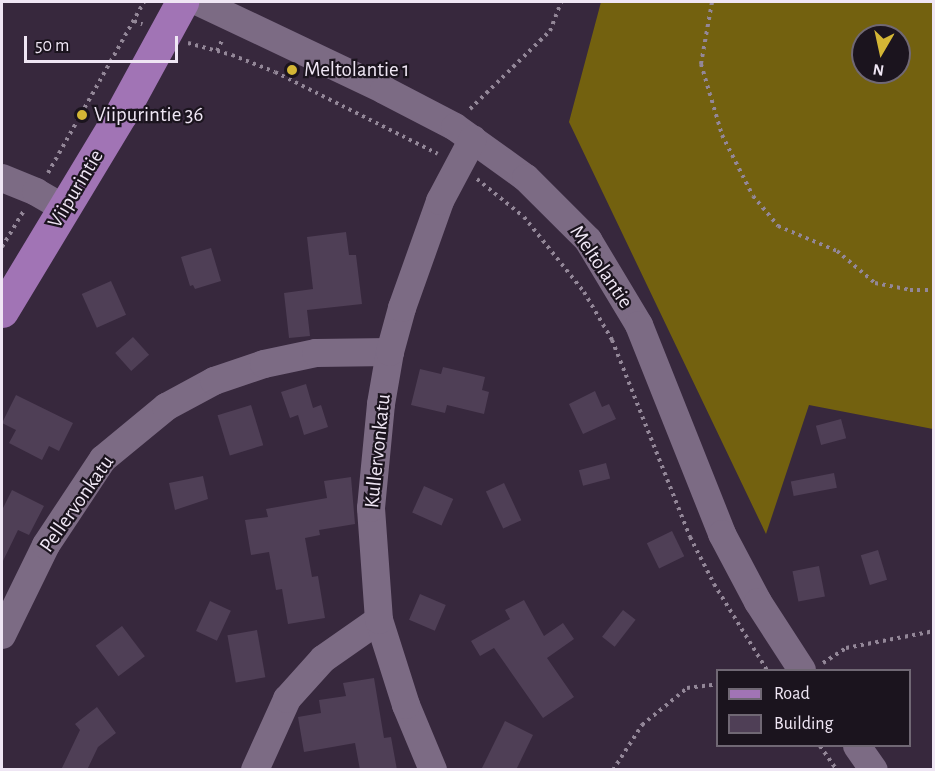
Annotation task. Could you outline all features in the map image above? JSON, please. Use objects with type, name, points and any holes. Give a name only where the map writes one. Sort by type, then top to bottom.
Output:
[{"type":"main road","name":"Viipurintie","points":[[2,311],[64,209],[182,2]]},
{"type":"street","name":"Meltolantie","points":[[200,2],[384,90],[464,133],[526,178],[588,240],[639,325],[722,534],[758,602],[810,668]]},
{"type":"street","name":"Kullervonkatu","points":[[433,770],[406,705],[380,620],[371,508],[390,352],[418,258],[440,201],[448,160],[464,133]]},
{"type":"street","points":[[2,178],[36,192],[64,209]]},
{"type":"street","name":"Pellervonkatu","points":[[2,635],[46,545],[102,459],[166,407],[214,381],[264,364],[316,353],[390,352]]},
{"type":"street","points":[[255,770],[287,699],[323,659],[380,620]]},
{"type":"street","points":[[858,747],[874,770]]},
{"type":"path","points":[[2,247],[36,192],[144,2]]},
{"type":"path","points":[[448,160],[464,133],[463,115],[550,31],[561,2]]},
{"type":"path","points":[[712,2],[701,64],[722,135],[753,196],[778,226],[837,251],[875,283],[910,291],[933,290]]},
{"type":"path","points":[[134,21],[165,35],[274,72],[448,160],[524,217],[585,292],[612,340],[690,537],[714,584],[766,669]]},
{"type":"path","points":[[810,668],[846,648],[933,631]]},
{"type":"path","points":[[613,770],[642,725],[687,688],[716,684]]},
{"type":"path","points":[[821,747],[837,770]]},
{"type":"shaded area","points":[[601,2],[933,2],[933,429],[809,405],[766,534],[569,122]]},
{"type":"building","points":[[346,232],[349,255],[356,255],[362,304],[307,310],[310,336],[289,338],[284,293],[313,289],[307,237]]},
{"type":"building","points":[[211,248],[221,281],[195,289],[193,285],[190,286],[181,257]]},
{"type":"building","points":[[111,281],[126,315],[97,328],[82,294]]},
{"type":"building","points":[[133,337],[149,355],[131,371],[115,353]]},
{"type":"building","points":[[443,367],[485,377],[482,390],[489,392],[484,414],[447,405],[445,413],[411,405],[420,369],[441,374]]},
{"type":"building","points":[[306,384],[313,408],[321,405],[328,427],[304,435],[298,415],[290,418],[281,392]]},
{"type":"building","points":[[595,391],[602,407],[609,404],[616,419],[583,434],[569,404]]},
{"type":"building","points":[[16,395],[73,423],[59,451],[49,446],[42,460],[9,443],[16,430],[2,423]]},
{"type":"building","points":[[251,405],[263,445],[230,455],[218,415]]},
{"type":"building","points":[[841,419],[846,438],[821,445],[816,426]]},
{"type":"building","points":[[606,463],[610,478],[583,486],[579,470]]},
{"type":"building","points":[[834,473],[837,488],[794,496],[791,481]]},
{"type":"building","points":[[203,476],[208,499],[175,510],[169,483]]},
{"type":"building","points":[[351,477],[355,524],[319,530],[320,535],[305,538],[312,577],[318,576],[325,618],[288,624],[282,589],[276,590],[269,552],[251,555],[245,520],[268,517],[266,509],[327,498],[324,481]]},
{"type":"building","points":[[504,483],[521,520],[503,529],[486,491]]},
{"type":"building","points":[[424,486],[453,499],[441,526],[412,512]]},
{"type":"building","points":[[12,490],[44,506],[29,535],[18,530],[2,563],[2,510]]},
{"type":"building","points":[[672,531],[684,556],[659,568],[647,543]]},
{"type":"building","points":[[878,550],[887,580],[870,585],[861,555]]},
{"type":"building","points":[[819,566],[825,596],[798,602],[792,571]]},
{"type":"building","points":[[420,594],[446,605],[435,631],[409,620]]},
{"type":"building","points":[[524,600],[544,636],[563,623],[574,639],[547,658],[574,697],[543,718],[494,648],[480,656],[471,641],[510,619],[505,610]]},
{"type":"building","points":[[210,601],[231,611],[217,641],[196,631]]},
{"type":"building","points":[[623,610],[636,620],[615,647],[602,637]]},
{"type":"building","points":[[122,626],[145,656],[119,676],[96,646]]},
{"type":"building","points":[[257,630],[265,677],[236,682],[227,635]]},
{"type":"building","points":[[374,678],[384,738],[391,737],[397,770],[360,770],[355,743],[304,752],[298,717],[321,713],[319,700],[346,696],[343,683]]},
{"type":"building","points":[[97,707],[116,733],[98,747],[87,770],[61,770],[80,730],[75,724]]},
{"type":"building","points":[[505,721],[533,735],[516,770],[481,770]]},
{"type":"place","name":"Meltolantie 1","points":[[292,70]]},
{"type":"place","name":"Viipurintie 36","points":[[82,115]]}]
